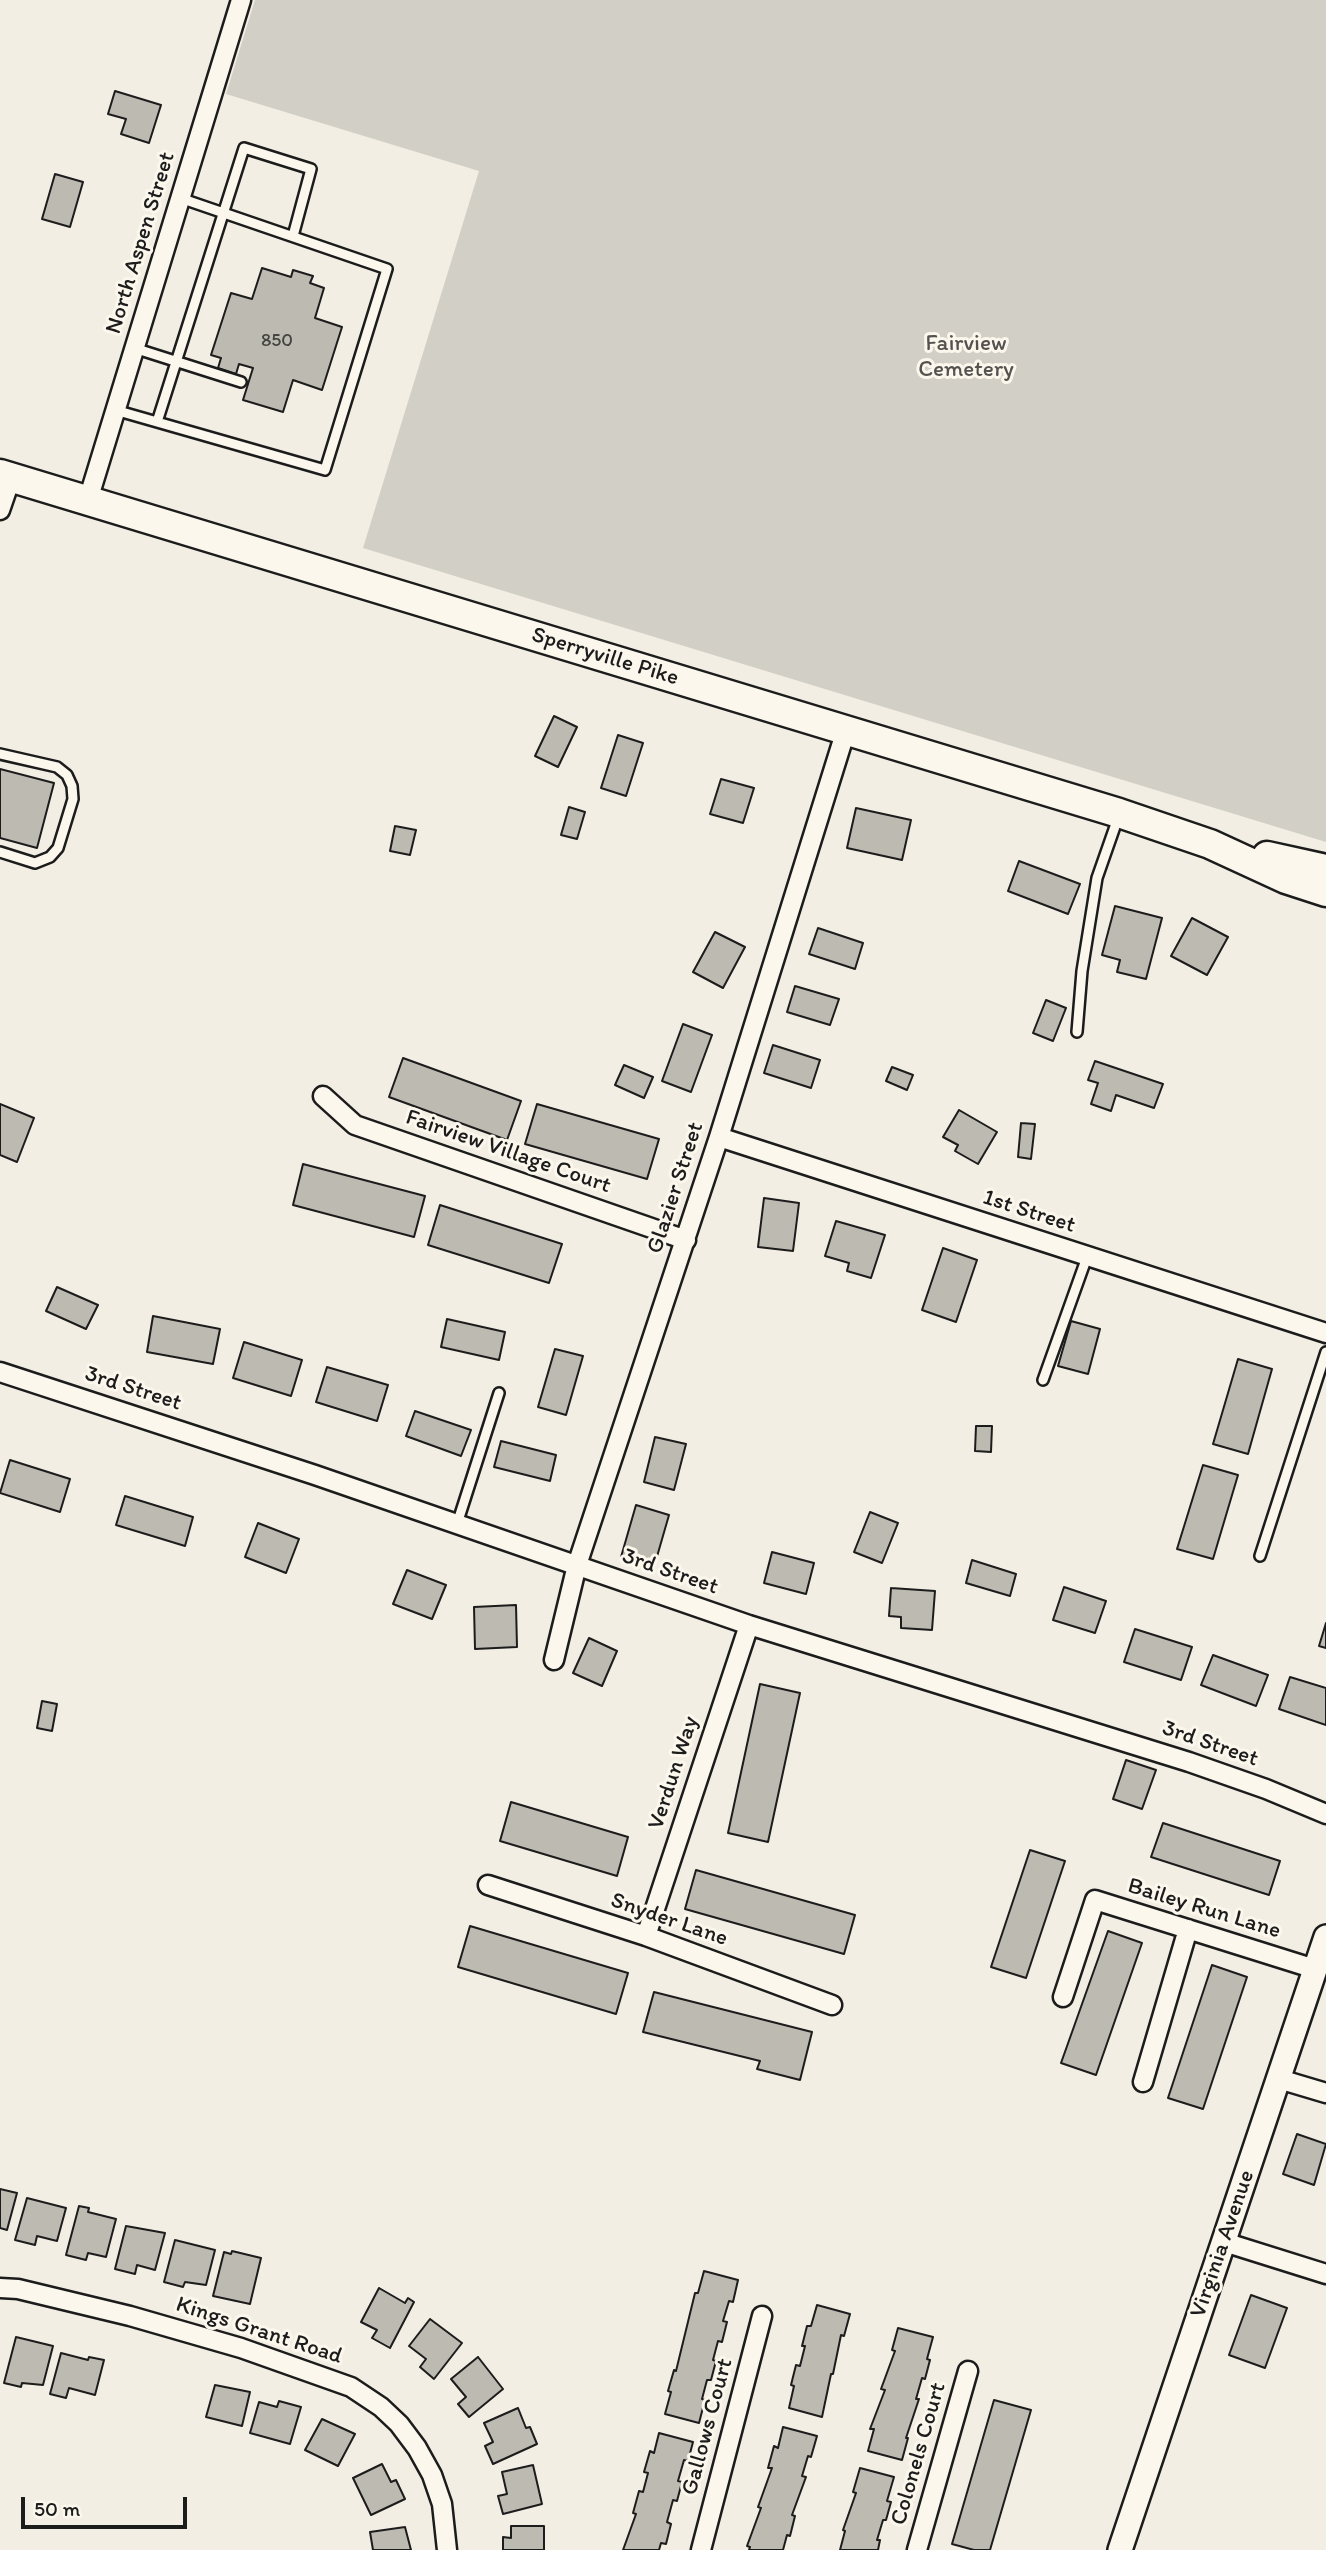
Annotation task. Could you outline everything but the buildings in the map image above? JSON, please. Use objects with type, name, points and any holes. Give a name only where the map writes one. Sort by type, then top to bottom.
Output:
[{"type":"main road","name":"Sperryville Pike","points":[[6,476],[1119,813],[1210,844],[1286,880],[1326,892]]},
{"type":"main road","name":"Sperryville Pike","points":[[1210,844],[1326,869]]},
{"type":"street","name":"North Aspen Street","points":[[88,500],[241,0]]},
{"type":"street","points":[[0,510],[6,476]]},
{"type":"street","name":"Glazier Street","points":[[554,1661],[577,1565],[686,1240],[846,730]]},
{"type":"street","name":"Fairview Village Court","points":[[323,1096],[355,1125],[686,1240]]},
{"type":"street","name":"1st Street","points":[[719,1137],[1326,1333]]},
{"type":"street","name":"3rd Street","points":[[0,1372],[457,1524],[749,1625],[1189,1762],[1326,1814]]},
{"type":"street","name":"Verdun Way","points":[[646,1936],[749,1625]]},
{"type":"street","name":"Snyder Lane","points":[[488,1885],[646,1936],[832,2005]]},
{"type":"street","name":"Bailey Run Lane","points":[[1063,1997],[1095,1900],[1315,1969]]},
{"type":"street","points":[[1143,2082],[1188,1929]]},
{"type":"street","name":"Virginia Avenue","points":[[1119,2550],[1325,1941]]},
{"type":"street","points":[[1279,2079],[1326,2093]]},
{"type":"street","points":[[1224,2242],[1326,2274]]},
{"type":"street","name":"Kings Grant Road","points":[[0,2288],[18,2289],[130,2316],[241,2348],[351,2387],[381,2407],[417,2448],[432,2475],[442,2504],[447,2550]]},
{"type":"street","name":"Gallows Court","points":[[701,2550],[762,2316]]},
{"type":"street","name":"Colonels Court","points":[[917,2550],[968,2371]]},
{"type":"lane","points":[[157,422],[244,148],[311,169],[293,236]]},
{"type":"lane","points":[[115,410],[325,470],[387,269],[180,198]]},
{"type":"lane","points":[[134,348],[241,382]]},
{"type":"lane","points":[[0,754],[57,767],[67,775],[72,786],[73,799],[58,848],[50,857],[35,863],[0,852]]},
{"type":"lane","points":[[1077,1032],[1082,971],[1097,878],[1119,813]]},
{"type":"lane","points":[[1043,1380],[1087,1256]]},
{"type":"lane","points":[[1260,1556],[1326,1352]]},
{"type":"lane","points":[[457,1524],[499,1393]]},
{"type":"green space","name":"Fairview Cemetery","points":[[255,0],[1326,0],[1326,842],[363,548],[479,171],[226,94]]}]
